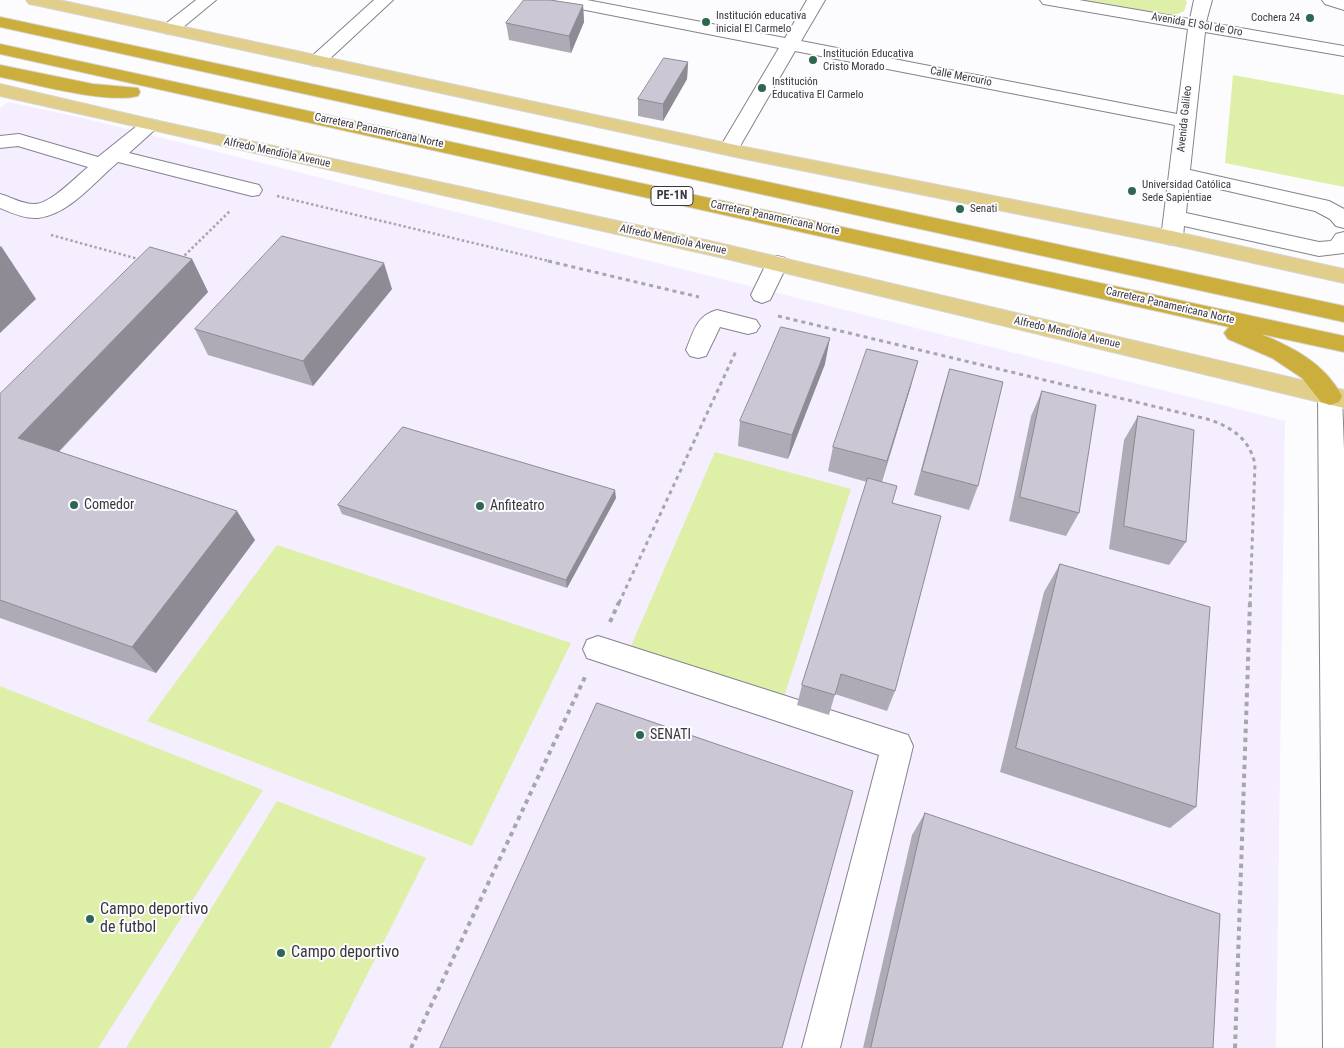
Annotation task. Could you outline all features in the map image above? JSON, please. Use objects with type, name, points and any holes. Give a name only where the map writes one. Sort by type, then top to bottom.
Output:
[{"type":"highway","points":[[0,8],[67,36]]},
{"type":"highway","name":"PE-1N","points":[[0,22],[67,36]]},
{"type":"highway","name":"Carretera Panamericana Norte","points":[[67,36],[1344,314]]},
{"type":"highway","name":"Carretera Panamericana Norte","points":[[0,49],[1344,344]]},
{"type":"highway","points":[[0,71],[92,90],[211,94]]},
{"type":"highway","points":[[1089,288],[1215,325],[1250,338],[1281,352],[1311,372],[1337,397]]},
{"type":"main road","points":[[35,0],[729,149],[1172,238],[1344,276]]},
{"type":"main road","name":"Alfredo Mendiola Avenue","points":[[0,90],[150,125],[777,263],[1337,397]]},
{"type":"street","points":[[170,29],[207,0]]},
{"type":"street","points":[[317,61],[384,0]]},
{"type":"street","name":"Calle Mercurio","points":[[560,0],[1185,121]]},
{"type":"street","points":[[729,149],[816,0]]},
{"type":"street","name":"Avenida El Sol de Oro","points":[[1049,0],[1344,51]]},
{"type":"street","name":"Avenida Galileo","points":[[1172,238],[1197,25],[1203,0]]},
{"type":"street","points":[[1331,0],[1344,5]]},
{"type":"street","points":[[0,201],[30,210],[41,211],[54,205],[150,125]]},
{"type":"street","points":[[0,142],[19,140],[252,190]]},
{"type":"street","points":[[1179,174],[1322,206],[1338,214],[1344,221]]},
{"type":"street","points":[[1175,217],[1319,249],[1338,248],[1344,239]]},
{"type":"street","points":[[762,295],[777,263]]},
{"type":"street","points":[[698,350],[714,319],[717,318],[748,326]]},
{"type":"street","points":[[1337,397],[1342,1048]]},
{"type":"street","points":[[598,649],[897,746],[821,1048]]},
{"type":"path","points":[[178,261],[252,190]]},
{"type":"path","points":[[48,234],[143,260]]},
{"type":"path","points":[[1211,420],[1229,427],[1243,436],[1252,450],[1255,464],[1235,1048]]},
{"type":"shaded area","name":"SENATI","points":[[8,102],[83,118],[1285,421],[1276,1048],[0,1048],[0,108]]},
{"type":"green space","points":[[1075,0],[1185,0],[1187,2],[1184,11],[1167,16]]},
{"type":"green space","points":[[1233,75],[1344,95],[1344,187],[1225,163]]},
{"type":"green space","points":[[715,452],[851,489],[782,703],[628,653]]},
{"type":"green space","points":[[277,545],[571,643],[472,846],[147,721]]},
{"type":"green space","name":"Campo deportivo de futbol","points":[[0,686],[263,790],[98,1048],[0,1048]]},
{"type":"green space","name":"Campo deportivo","points":[[277,801],[426,858],[330,1048],[126,1048]]},
{"type":"building","points":[[524,0],[550,0],[583,5],[569,36],[506,23]]},
{"type":"building","points":[[664,58],[688,62],[663,104],[638,99]]},
{"type":"building","points":[[282,236],[384,263],[303,361],[195,329]]},
{"type":"building","name":"Comedor","points":[[150,247],[192,259],[18,438],[237,511],[132,647],[0,600],[0,394]]},
{"type":"building","points":[[781,327],[830,338],[792,435],[740,421]]},
{"type":"building","points":[[867,349],[918,361],[887,461],[833,447]]},
{"type":"building","points":[[950,369],[1003,382],[978,486],[922,471]]},
{"type":"building","points":[[1042,391],[1096,405],[1079,513],[1020,497]]},
{"type":"building","points":[[1138,416],[1194,430],[1186,542],[1124,526]]},
{"type":"building","name":"Anfiteatro","points":[[403,427],[615,490],[566,580],[338,505]]},
{"type":"building","points":[[868,478],[897,486],[892,503],[941,516],[895,691],[841,674],[835,695],[802,685]]},
{"type":"building","points":[[1060,564],[1210,607],[1196,807],[1016,748]]},
{"type":"building","points":[[597,703],[853,791],[782,1048],[440,1048]]},
{"type":"building","points":[[925,813],[1220,914],[1213,1048],[871,1048]]},
{"type":"place","name":"Cochera 24","points":[[1310,18]]},
{"type":"place","name":"Institución educativa inicial El Carmelo","points":[[706,22]]},
{"type":"place","name":"Institución Educativa Cristo Morado","points":[[813,60]]},
{"type":"place","name":"Institución Educativa El Carmelo","points":[[762,88]]},
{"type":"place","name":"Universidad Católica Sede Sapientiae","points":[[1132,191]]},
{"type":"place","name":"Senati","points":[[960,209]]},
{"type":"place","name":"Comedor","points":[[74,505]]},
{"type":"place","name":"Anfiteatro","points":[[480,506]]},
{"type":"place","name":"SENATI","points":[[640,735]]},
{"type":"place","name":"Campo deportivo de futbol","points":[[90,919]]},
{"type":"place","name":"Campo deportivo","points":[[281,953]]}]
